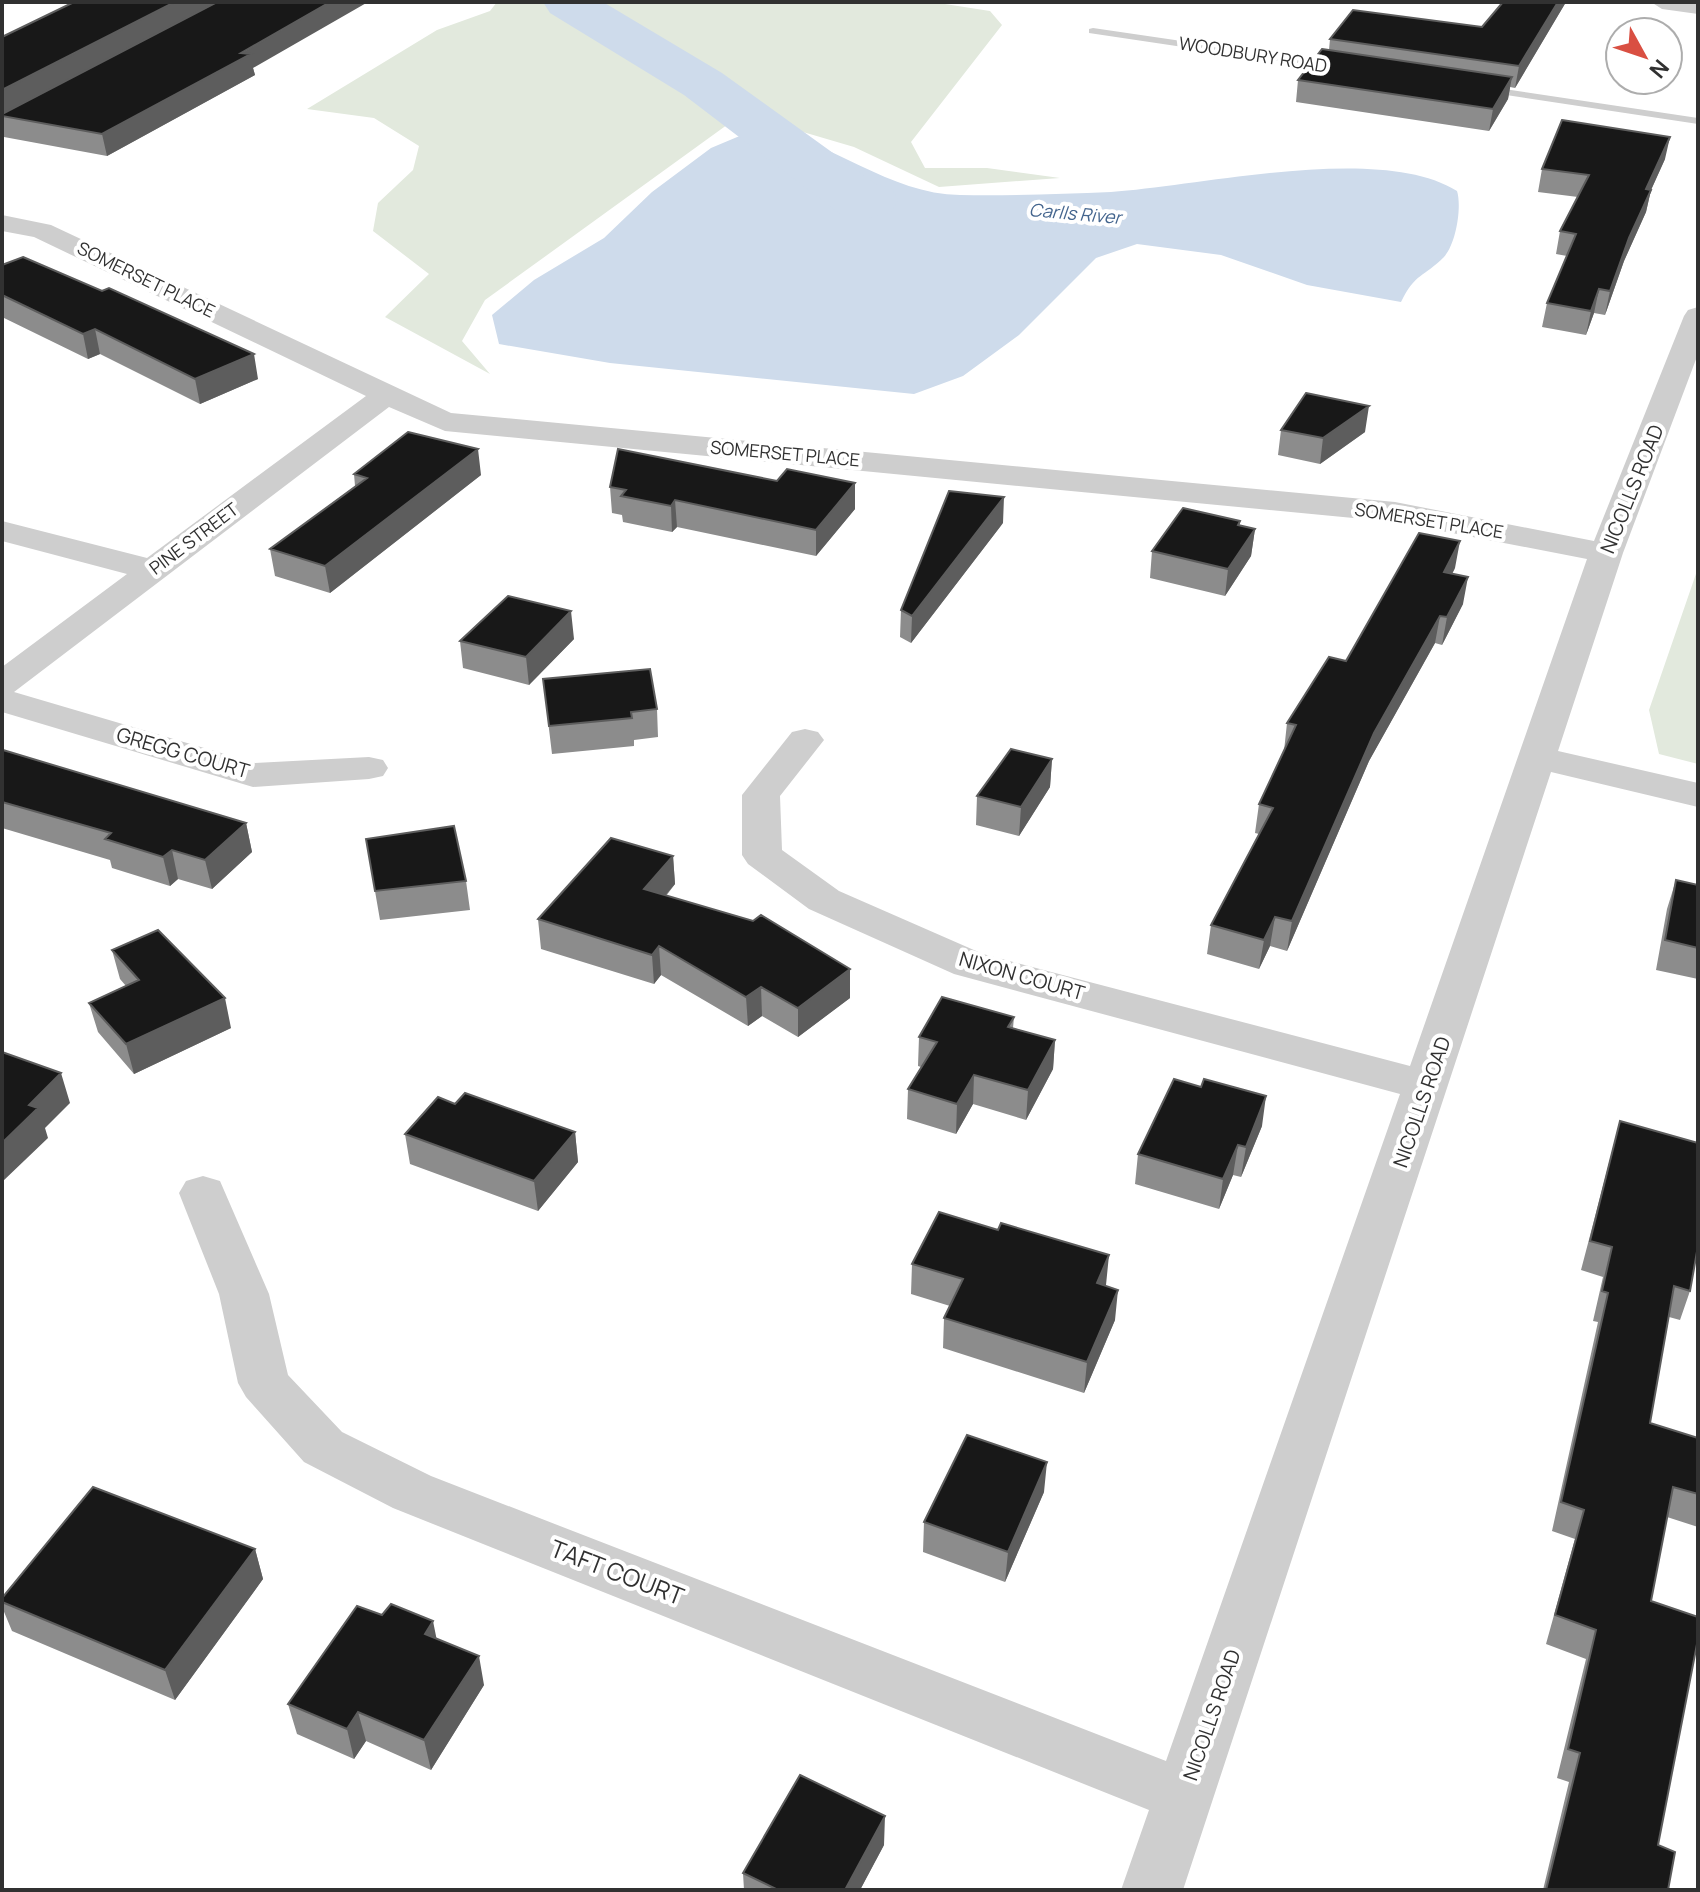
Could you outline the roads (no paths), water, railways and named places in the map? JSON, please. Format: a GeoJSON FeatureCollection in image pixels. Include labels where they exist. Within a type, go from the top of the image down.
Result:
{"type":"FeatureCollection","features":[{"type":"Feature","properties":{"kind":"street"},"geometry":{"type":"LineString","coordinates":[[1662,2],[1698,7]]}},
{"type":"Feature","properties":{"kind":"street","name":"SOMERSET PLACE"},"geometry":{"type":"LineString","coordinates":[[2,223],[42,231],[445,422],[1395,512],[1606,553]]}},
{"type":"Feature","properties":{"kind":"street","name":"NICOLLS ROAD"},"geometry":{"type":"LineString","coordinates":[[1152,1890],[1606,553],[1698,316]]}},
{"type":"Feature","properties":{"kind":"street","name":"PINE STREET"},"geometry":{"type":"LineString","coordinates":[[2,684],[386,395]]}},
{"type":"Feature","properties":{"kind":"street"},"geometry":{"type":"LineString","coordinates":[[2,531],[152,570]]}},
{"type":"Feature","properties":{"kind":"street","name":"GREGG COURT"},"geometry":{"type":"LineString","coordinates":[[2,700],[253,775],[369,768]]}},
{"type":"Feature","properties":{"kind":"street","name":"NIXON COURT"},"geometry":{"type":"LineString","coordinates":[[805,740],[761,795],[762,855],[824,900],[969,964],[1427,1086]]}},
{"type":"Feature","properties":{"kind":"street"},"geometry":{"type":"LineString","coordinates":[[1536,757],[1698,795]]}},
{"type":"Feature","properties":{"kind":"street","name":"TAFT COURT"},"geometry":{"type":"LineString","coordinates":[[203,1193],[244,1294],[264,1383],[323,1447],[412,1492],[1184,1796]]}},
{"type":"Feature","properties":{"kind":"lane","name":"WOODBURY ROAD"},"geometry":{"type":"LineString","coordinates":[[1093,31],[1357,70]]}},
{"type":"Feature","properties":{"kind":"lane"},"geometry":{"type":"LineString","coordinates":[[1465,87],[1698,121]]}},
{"type":"Feature","properties":{"kind":"water","name":"Carlls River"},"geometry":{"type":"Polygon","coordinates":[[[761,127],[811,143],[909,186],[934,192],[998,195],[1111,192],[1289,171],[1383,170],[1424,177],[1457,191],[1458,215],[1455,235],[1448,251],[1415,280],[1401,302],[1307,285],[1221,255],[1137,244],[1096,258],[1019,335],[963,376],[914,394],[610,363],[499,344],[492,315],[534,280],[604,238],[652,192],[711,148],[761,127]]]}},
{"type":"Feature","properties":{"kind":"waterway"},"geometry":{"type":"LineString","coordinates":[[568,2],[703,84],[860,200],[869,200]]}}]}
